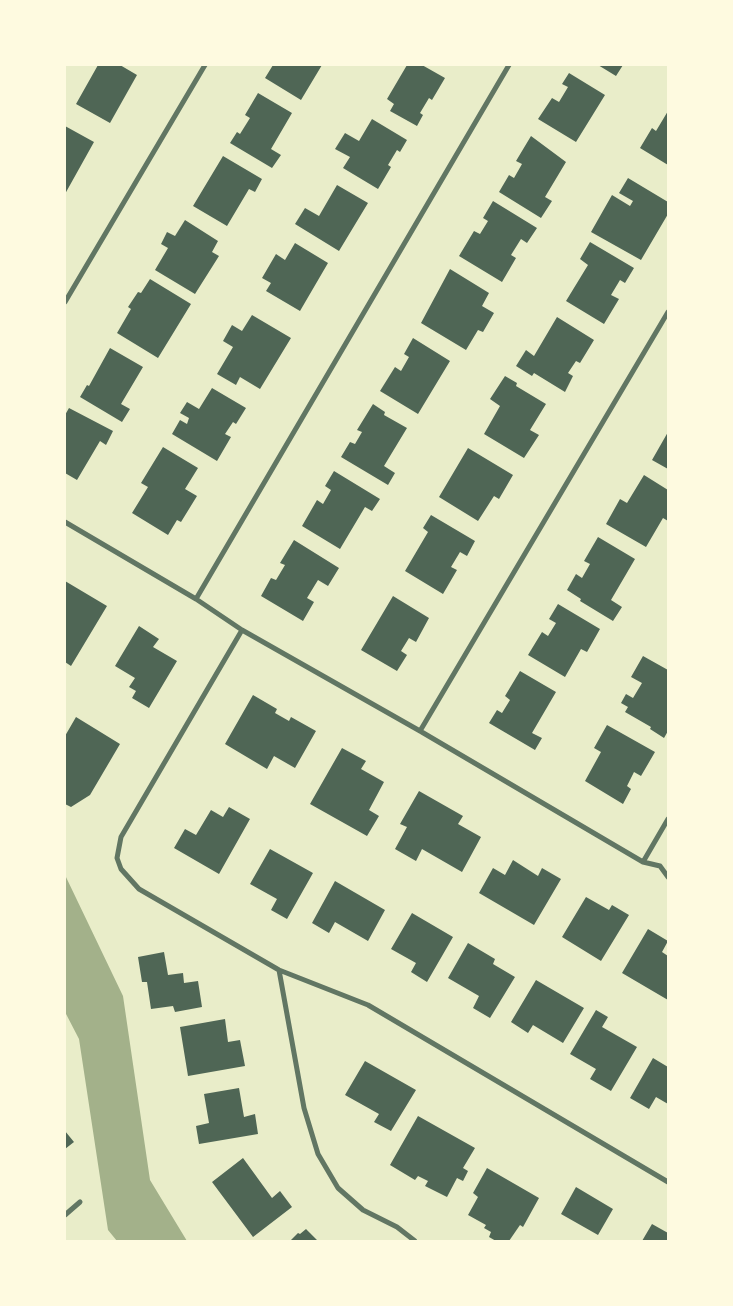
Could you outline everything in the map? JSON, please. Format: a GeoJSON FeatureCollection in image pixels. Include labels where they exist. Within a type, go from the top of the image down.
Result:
{"type":"FeatureCollection","features":[{"type":"Feature","properties":{"kind":"street"},"geometry":{"type":"LineString","coordinates":[[65,302],[205,65]]}},
{"type":"Feature","properties":{"kind":"street"},"geometry":{"type":"LineString","coordinates":[[196,599],[509,65]]}},
{"type":"Feature","properties":{"kind":"street"},"geometry":{"type":"LineString","coordinates":[[420,731],[668,312]]}},
{"type":"Feature","properties":{"kind":"street"},"geometry":{"type":"LineString","coordinates":[[65,522],[196,599],[242,630],[420,731],[643,862],[660,866],[668,877]]}},
{"type":"Feature","properties":{"kind":"street"},"geometry":{"type":"LineString","coordinates":[[242,630],[121,837],[117,858],[121,869],[139,889],[279,970],[368,1005],[668,1182]]}},
{"type":"Feature","properties":{"kind":"street"},"geometry":{"type":"LineString","coordinates":[[643,862],[668,820]]}},
{"type":"Feature","properties":{"kind":"street"},"geometry":{"type":"LineString","coordinates":[[279,970],[304,1108],[318,1154],[338,1188],[363,1210],[397,1227],[415,1241]]}},
{"type":"Feature","properties":{"kind":"street"},"geometry":{"type":"LineString","coordinates":[[65,1215],[80,1202]]}},
{"type":"Feature","properties":{"kind":"shaded area"},"geometry":{"type":"Polygon","coordinates":[[[65,875],[123,996],[150,1180],[187,1241],[117,1241],[108,1230],[79,1039],[65,1012],[65,875]]]}},
{"type":"Feature","properties":{"kind":"building"},"geometry":{"type":"Polygon","coordinates":[[[98,65],[120,65],[137,75],[110,123],[76,104],[98,65]]]}},
{"type":"Feature","properties":{"kind":"building"},"geometry":{"type":"Polygon","coordinates":[[[273,65],[322,65],[301,100],[265,78],[273,65]]]}},
{"type":"Feature","properties":{"kind":"building"},"geometry":{"type":"Polygon","coordinates":[[[407,65],[422,65],[445,78],[432,100],[429,98],[420,113],[423,115],[417,126],[390,111],[394,104],[387,99],[407,65]]]}},
{"type":"Feature","properties":{"kind":"building"},"geometry":{"type":"Polygon","coordinates":[[[598,65],[623,65],[616,76],[598,65]]]}},
{"type":"Feature","properties":{"kind":"building"},"geometry":{"type":"Polygon","coordinates":[[[569,73],[605,95],[576,142],[538,119],[552,98],[559,102],[568,87],[562,84],[569,73]]]}},
{"type":"Feature","properties":{"kind":"building"},"geometry":{"type":"Polygon","coordinates":[[[258,93],[292,113],[271,149],[281,155],[272,168],[230,143],[237,132],[240,134],[250,118],[245,115],[258,93]]]}},
{"type":"Feature","properties":{"kind":"building"},"geometry":{"type":"Polygon","coordinates":[[[668,111],[668,165],[640,148],[652,128],[656,131],[668,111]]]}},
{"type":"Feature","properties":{"kind":"building"},"geometry":{"type":"Polygon","coordinates":[[[372,119],[407,140],[400,152],[397,150],[388,165],[391,167],[378,189],[343,168],[350,157],[335,149],[345,133],[359,141],[372,119]]]}},
{"type":"Feature","properties":{"kind":"building"},"geometry":{"type":"Polygon","coordinates":[[[65,126],[94,142],[65,194],[65,126]]]}},
{"type":"Feature","properties":{"kind":"building"},"geometry":{"type":"Polygon","coordinates":[[[531,136],[566,162],[545,197],[552,201],[541,218],[499,192],[509,175],[514,178],[522,164],[516,161],[531,136]]]}},
{"type":"Feature","properties":{"kind":"building"},"geometry":{"type":"Polygon","coordinates":[[[223,156],[262,179],[255,192],[249,189],[227,226],[193,206],[223,156]]]}},
{"type":"Feature","properties":{"kind":"building"},"geometry":{"type":"Polygon","coordinates":[[[628,178],[668,202],[668,214],[641,260],[591,232],[612,195],[630,206],[633,201],[619,193],[628,178]]]}},
{"type":"Feature","properties":{"kind":"building"},"geometry":{"type":"Polygon","coordinates":[[[337,185],[368,203],[339,251],[295,224],[305,208],[319,216],[337,185]]]}},
{"type":"Feature","properties":{"kind":"building"},"geometry":{"type":"Polygon","coordinates":[[[493,201],[537,228],[527,243],[521,239],[511,255],[516,258],[502,282],[459,256],[474,231],[480,234],[488,221],[483,218],[493,201]]]}},
{"type":"Feature","properties":{"kind":"building"},"geometry":{"type":"Polygon","coordinates":[[[185,220],[218,241],[212,252],[219,256],[195,294],[155,270],[168,248],[161,244],[167,232],[175,236],[185,220]]]}},
{"type":"Feature","properties":{"kind":"building"},"geometry":{"type":"Polygon","coordinates":[[[590,242],[634,268],[625,283],[620,280],[611,295],[619,299],[604,324],[566,301],[588,265],[580,259],[590,242]]]}},
{"type":"Feature","properties":{"kind":"building"},"geometry":{"type":"Polygon","coordinates":[[[295,243],[328,263],[300,311],[266,291],[271,283],[262,278],[276,254],[285,260],[295,243]]]}},
{"type":"Feature","properties":{"kind":"building"},"geometry":{"type":"Polygon","coordinates":[[[450,269],[489,293],[482,306],[494,313],[483,332],[478,330],[466,350],[421,323],[450,269]]]}},
{"type":"Feature","properties":{"kind":"building"},"geometry":{"type":"Polygon","coordinates":[[[150,279],[191,304],[158,358],[117,333],[131,309],[128,307],[138,292],[141,293],[150,279]]]}},
{"type":"Feature","properties":{"kind":"building"},"geometry":{"type":"Polygon","coordinates":[[[252,315],[291,338],[260,389],[240,377],[236,385],[217,374],[233,347],[223,341],[232,325],[242,331],[252,315]]]}},
{"type":"Feature","properties":{"kind":"building"},"geometry":{"type":"Polygon","coordinates":[[[557,317],[594,340],[580,363],[576,361],[568,373],[573,376],[565,392],[534,373],[532,376],[516,366],[526,350],[534,356],[557,317]]]}},
{"type":"Feature","properties":{"kind":"building"},"geometry":{"type":"Polygon","coordinates":[[[413,338],[450,361],[418,414],[380,391],[395,367],[401,371],[409,357],[404,354],[413,338]]]}},
{"type":"Feature","properties":{"kind":"building"},"geometry":{"type":"Polygon","coordinates":[[[110,348],[143,367],[121,404],[130,409],[122,422],[80,397],[87,385],[89,386],[110,348]]]}},
{"type":"Feature","properties":{"kind":"building"},"geometry":{"type":"Polygon","coordinates":[[[505,376],[517,383],[516,386],[546,404],[530,430],[539,435],[524,458],[484,434],[500,406],[490,399],[505,376]]]}},
{"type":"Feature","properties":{"kind":"building"},"geometry":{"type":"Polygon","coordinates":[[[212,388],[246,408],[236,424],[233,422],[225,434],[231,437],[217,461],[172,434],[180,420],[187,424],[189,418],[180,413],[187,402],[199,409],[212,388]]]}},
{"type":"Feature","properties":{"kind":"building"},"geometry":{"type":"Polygon","coordinates":[[[373,404],[385,412],[384,415],[407,428],[384,466],[395,473],[388,485],[341,457],[350,442],[355,444],[362,432],[357,430],[373,404]]]}},
{"type":"Feature","properties":{"kind":"building"},"geometry":{"type":"Polygon","coordinates":[[[69,408],[113,431],[106,445],[100,441],[77,480],[65,473],[65,415],[69,408]]]}},
{"type":"Feature","properties":{"kind":"building"},"geometry":{"type":"Polygon","coordinates":[[[668,432],[668,469],[652,460],[668,432]]]}},
{"type":"Feature","properties":{"kind":"building"},"geometry":{"type":"Polygon","coordinates":[[[163,447],[198,468],[185,489],[197,496],[181,522],[177,520],[168,535],[132,513],[148,487],[141,483],[163,447]]]}},
{"type":"Feature","properties":{"kind":"building"},"geometry":{"type":"Polygon","coordinates":[[[468,448],[513,475],[499,499],[494,496],[478,521],[439,497],[468,448]]]}},
{"type":"Feature","properties":{"kind":"building"},"geometry":{"type":"Polygon","coordinates":[[[334,471],[380,499],[372,511],[365,507],[340,549],[302,526],[317,500],[323,504],[331,490],[325,486],[334,471]]]}},
{"type":"Feature","properties":{"kind":"building"},"geometry":{"type":"Polygon","coordinates":[[[644,475],[668,490],[668,521],[663,518],[646,547],[606,524],[620,499],[627,503],[644,475]]]}},
{"type":"Feature","properties":{"kind":"building"},"geometry":{"type":"Polygon","coordinates":[[[431,515],[475,541],[467,556],[460,552],[451,567],[457,570],[443,594],[405,571],[428,532],[423,528],[431,515]]]}},
{"type":"Feature","properties":{"kind":"building"},"geometry":{"type":"Polygon","coordinates":[[[598,537],[635,559],[611,600],[622,607],[613,621],[580,601],[581,599],[567,590],[576,574],[582,578],[590,564],[584,561],[598,537]]]}},
{"type":"Feature","properties":{"kind":"building"},"geometry":{"type":"Polygon","coordinates":[[[294,540],[339,568],[328,586],[318,580],[307,598],[314,602],[303,621],[261,596],[271,578],[276,580],[285,565],[280,563],[294,540]]]}},
{"type":"Feature","properties":{"kind":"building"},"geometry":{"type":"Polygon","coordinates":[[[65,581],[107,606],[71,666],[65,662],[65,581]]]}},
{"type":"Feature","properties":{"kind":"building"},"geometry":{"type":"Polygon","coordinates":[[[393,596],[429,618],[416,642],[409,638],[401,651],[407,655],[397,671],[361,650],[393,596]]]}},
{"type":"Feature","properties":{"kind":"building"},"geometry":{"type":"Polygon","coordinates":[[[558,604],[600,629],[587,652],[581,649],[565,677],[528,655],[542,632],[548,636],[556,623],[549,619],[558,604]]]}},
{"type":"Feature","properties":{"kind":"building"},"geometry":{"type":"Polygon","coordinates":[[[139,626],[159,639],[153,647],[177,661],[149,708],[132,698],[136,691],[129,687],[135,678],[115,666],[139,626]]]}},
{"type":"Feature","properties":{"kind":"building"},"geometry":{"type":"Polygon","coordinates":[[[643,656],[668,670],[668,731],[664,738],[650,729],[651,727],[625,712],[628,707],[621,703],[626,694],[633,698],[642,683],[631,677],[643,656]]]}},
{"type":"Feature","properties":{"kind":"building"},"geometry":{"type":"Polygon","coordinates":[[[520,671],[556,692],[532,733],[542,738],[535,750],[489,723],[497,710],[502,713],[510,700],[505,696],[520,671]]]}},
{"type":"Feature","properties":{"kind":"building"},"geometry":{"type":"Polygon","coordinates":[[[253,695],[277,709],[275,713],[289,721],[291,717],[316,731],[295,768],[274,756],[267,769],[225,744],[253,695]]]}},
{"type":"Feature","properties":{"kind":"building"},"geometry":{"type":"Polygon","coordinates":[[[76,717],[120,744],[90,795],[71,807],[65,804],[65,736],[76,717]]]}},
{"type":"Feature","properties":{"kind":"building"},"geometry":{"type":"Polygon","coordinates":[[[607,725],[655,752],[641,776],[634,772],[627,786],[631,789],[623,804],[585,781],[601,752],[594,748],[607,725]]]}},
{"type":"Feature","properties":{"kind":"building"},"geometry":{"type":"Polygon","coordinates":[[[342,748],[366,761],[361,769],[384,782],[369,810],[379,816],[367,836],[310,804],[342,748]]]}},
{"type":"Feature","properties":{"kind":"building"},"geometry":{"type":"Polygon","coordinates":[[[419,791],[463,816],[458,824],[481,837],[462,872],[422,849],[416,861],[395,849],[407,827],[400,824],[419,791]]]}},
{"type":"Feature","properties":{"kind":"building"},"geometry":{"type":"Polygon","coordinates":[[[229,807],[250,819],[219,874],[174,848],[185,829],[196,835],[211,810],[223,817],[229,807]]]}},
{"type":"Feature","properties":{"kind":"building"},"geometry":{"type":"Polygon","coordinates":[[[270,849],[313,873],[287,919],[271,910],[277,899],[250,884],[270,849]]]}},
{"type":"Feature","properties":{"kind":"building"},"geometry":{"type":"Polygon","coordinates":[[[513,860],[538,876],[542,868],[561,879],[534,925],[479,893],[493,868],[505,875],[513,860]]]}},
{"type":"Feature","properties":{"kind":"building"},"geometry":{"type":"Polygon","coordinates":[[[335,881],[385,910],[368,941],[335,922],[329,933],[312,923],[335,881]]]}},
{"type":"Feature","properties":{"kind":"building"},"geometry":{"type":"Polygon","coordinates":[[[586,897],[609,910],[612,905],[629,915],[601,961],[562,937],[586,897]]]}},
{"type":"Feature","properties":{"kind":"building"},"geometry":{"type":"Polygon","coordinates":[[[412,913],[453,937],[427,982],[411,972],[416,963],[391,949],[412,913]]]}},
{"type":"Feature","properties":{"kind":"building"},"geometry":{"type":"Polygon","coordinates":[[[648,929],[668,941],[662,952],[668,956],[668,1000],[622,973],[648,929]]]}},
{"type":"Feature","properties":{"kind":"building"},"geometry":{"type":"Polygon","coordinates":[[[468,943],[495,959],[493,964],[515,977],[490,1018],[473,1008],[479,996],[448,978],[468,943]]]}},
{"type":"Feature","properties":{"kind":"building"},"geometry":{"type":"Polygon","coordinates":[[[164,952],[168,975],[183,973],[184,983],[198,981],[202,1007],[175,1012],[173,1006],[151,1009],[147,982],[142,982],[138,957],[164,952]]]}},
{"type":"Feature","properties":{"kind":"building"},"geometry":{"type":"Polygon","coordinates":[[[536,980],[584,1008],[563,1043],[533,1025],[528,1033],[511,1022],[536,980]]]}},
{"type":"Feature","properties":{"kind":"building"},"geometry":{"type":"Polygon","coordinates":[[[596,1010],[608,1017],[602,1027],[637,1047],[611,1091],[590,1079],[596,1069],[570,1054],[596,1010]]]}},
{"type":"Feature","properties":{"kind":"building"},"geometry":{"type":"Polygon","coordinates":[[[225,1019],[228,1042],[240,1040],[245,1066],[188,1076],[180,1027],[225,1019]]]}},
{"type":"Feature","properties":{"kind":"building"},"geometry":{"type":"Polygon","coordinates":[[[653,1058],[668,1067],[668,1104],[656,1097],[649,1109],[630,1098],[653,1058]]]}},
{"type":"Feature","properties":{"kind":"building"},"geometry":{"type":"Polygon","coordinates":[[[365,1061],[416,1090],[391,1131],[374,1122],[379,1114],[345,1095],[365,1061]]]}},
{"type":"Feature","properties":{"kind":"building"},"geometry":{"type":"Polygon","coordinates":[[[239,1088],[244,1117],[255,1114],[258,1134],[199,1144],[196,1126],[209,1123],[204,1094],[239,1088]]]}},
{"type":"Feature","properties":{"kind":"building"},"geometry":{"type":"Polygon","coordinates":[[[418,1116],[475,1148],[463,1168],[468,1171],[463,1181],[457,1178],[447,1197],[425,1186],[428,1181],[418,1176],[415,1180],[390,1165],[418,1116]]]}},
{"type":"Feature","properties":{"kind":"building"},"geometry":{"type":"Polygon","coordinates":[[[65,1131],[74,1142],[65,1149],[65,1131]]]}},
{"type":"Feature","properties":{"kind":"building"},"geometry":{"type":"Polygon","coordinates":[[[243,1158],[272,1198],[280,1191],[292,1207],[253,1237],[212,1182],[243,1158]]]}},
{"type":"Feature","properties":{"kind":"building"},"geometry":{"type":"Polygon","coordinates":[[[487,1168],[539,1198],[523,1227],[520,1225],[509,1241],[496,1241],[489,1237],[491,1232],[484,1228],[486,1225],[468,1215],[478,1197],[473,1193],[487,1168]]]}},
{"type":"Feature","properties":{"kind":"building"},"geometry":{"type":"Polygon","coordinates":[[[576,1187],[613,1209],[598,1235],[561,1214],[576,1187]]]}},
{"type":"Feature","properties":{"kind":"building"},"geometry":{"type":"Polygon","coordinates":[[[652,1224],[668,1233],[667,1241],[642,1241],[652,1224]]]}},
{"type":"Feature","properties":{"kind":"building"},"geometry":{"type":"Polygon","coordinates":[[[306,1229],[318,1241],[290,1241],[298,1233],[300,1234],[306,1229]]]}}]}
